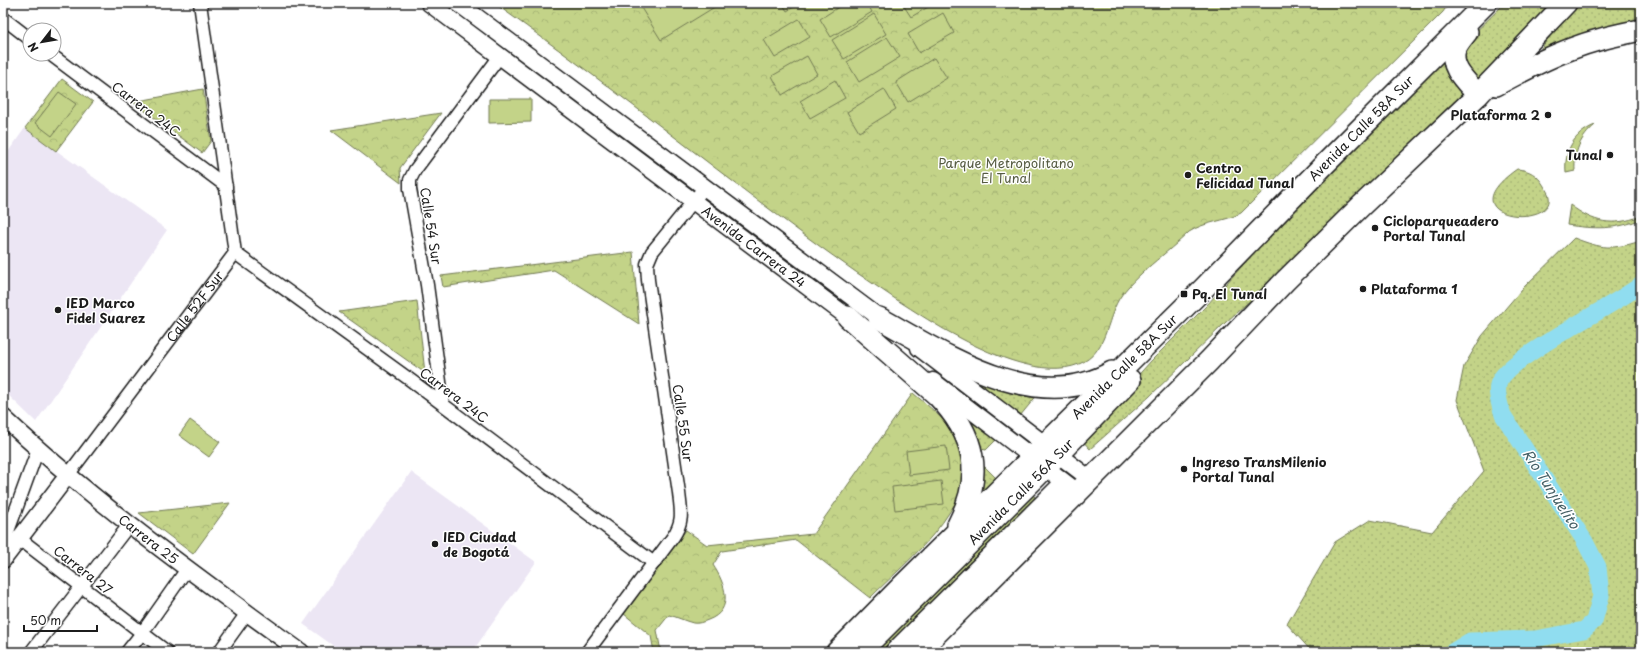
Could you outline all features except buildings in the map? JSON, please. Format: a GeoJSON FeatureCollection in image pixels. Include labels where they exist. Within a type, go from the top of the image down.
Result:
{"type":"FeatureCollection","features":[{"type":"Feature","properties":{"kind":"highway"},"geometry":{"type":"LineString","coordinates":[[1478,95],[1458,72],[1454,57],[1458,44],[1486,3]]}},
{"type":"Feature","properties":{"kind":"highway","name":"Avenida Calle 58A Sur"},"geometry":{"type":"LineString","coordinates":[[1045,456],[1128,363],[1486,3]]}},
{"type":"Feature","properties":{"kind":"highway"},"geometry":{"type":"LineString","coordinates":[[1078,481],[1209,361],[1285,281],[1362,205],[1478,95],[1566,3]]}},
{"type":"Feature","properties":{"kind":"highway"},"geometry":{"type":"LineString","coordinates":[[1478,95],[1548,59],[1598,40],[1641,30]]}},
{"type":"Feature","properties":{"kind":"highway","name":"Avenida Calle 56A Sur"},"geometry":{"type":"LineString","coordinates":[[837,652],[946,542],[1045,456],[1138,371],[1204,288]]}},
{"type":"Feature","properties":{"kind":"highway"},"geometry":{"type":"LineString","coordinates":[[848,317],[937,395],[952,412],[966,436],[971,451],[973,471],[971,494],[966,510],[946,542]]}},
{"type":"Feature","properties":{"kind":"highway"},"geometry":{"type":"LineString","coordinates":[[879,318],[965,364],[993,376],[1037,387],[1050,388],[1079,386],[1109,374],[1128,363]]}},
{"type":"Feature","properties":{"kind":"highway","name":"Avenida Calle 56A Sur"},"geometry":{"type":"LineString","coordinates":[[860,652],[1045,456]]}},
{"type":"Feature","properties":{"kind":"highway","name":"Avenida Calle 56A Sur"},"geometry":{"type":"LineString","coordinates":[[905,650],[1078,481]]}},
{"type":"Feature","properties":{"kind":"main road","name":"Avenida Carrera 24"},"geometry":{"type":"LineString","coordinates":[[430,3],[848,317],[1078,481]]}},
{"type":"Feature","properties":{"kind":"main road","name":"Avenida Carrera 24"},"geometry":{"type":"LineString","coordinates":[[458,3],[879,318],[1045,456]]}},
{"type":"Feature","properties":{"kind":"main road","name":"Carrera 25"},"geometry":{"type":"LineString","coordinates":[[3,417],[68,475],[129,525],[302,652]]}},
{"type":"Feature","properties":{"kind":"main road","name":"Calle 52F Sur"},"geometry":{"type":"LineString","coordinates":[[3,560],[68,475]]}},
{"type":"Feature","properties":{"kind":"street"},"geometry":{"type":"LineString","coordinates":[[200,3],[235,253]]}},
{"type":"Feature","properties":{"kind":"street"},"geometry":{"type":"LineString","coordinates":[[3,18],[22,33]]}},
{"type":"Feature","properties":{"kind":"street","name":"Calle 54 Sur"},"geometry":{"type":"LineString","coordinates":[[443,404],[427,285],[413,207],[410,180],[414,170],[500,56]]}},
{"type":"Feature","properties":{"kind":"street","name":"Carrera 24C"},"geometry":{"type":"LineString","coordinates":[[61,62],[226,186]]}},
{"type":"Feature","properties":{"kind":"street","name":"Calle 55 Sur"},"geometry":{"type":"LineString","coordinates":[[587,652],[679,528],[681,516],[646,271],[652,252],[704,188]]}},
{"type":"Feature","properties":{"kind":"street","name":"Carrera 24C"},"geometry":{"type":"LineString","coordinates":[[235,253],[443,404],[654,563]]}},
{"type":"Feature","properties":{"kind":"street","name":"Calle 52F Sur"},"geometry":{"type":"LineString","coordinates":[[68,475],[235,253]]}},
{"type":"Feature","properties":{"kind":"street"},"geometry":{"type":"LineString","coordinates":[[3,544],[8,513],[38,449]]}},
{"type":"Feature","properties":{"kind":"street"},"geometry":{"type":"LineString","coordinates":[[31,652],[129,525]]}},
{"type":"Feature","properties":{"kind":"street","name":"Carrera 27"},"geometry":{"type":"LineString","coordinates":[[20,539],[167,652]]}},
{"type":"Feature","properties":{"kind":"street"},"geometry":{"type":"LineString","coordinates":[[127,652],[187,569]]}},
{"type":"Feature","properties":{"kind":"street"},"geometry":{"type":"LineString","coordinates":[[219,652],[247,613]]}},
{"type":"Feature","properties":{"kind":"shaded area","name":"IED Marco Fidel Suarez"},"geometry":{"type":"Polygon","coordinates":[[[25,128],[167,230],[36,422],[3,390],[3,159],[25,128]]]}},
{"type":"Feature","properties":{"kind":"shaded area","name":"IED Ciudad de Bogotá"},"geometry":{"type":"Polygon","coordinates":[[[411,472],[536,562],[472,652],[342,652],[303,624],[411,472]]]}},
{"type":"Feature","properties":{"kind":"green space","name":"Parque Metropolitano El Tunal"},"geometry":{"type":"Polygon","coordinates":[[[494,3],[1449,3],[1443,12],[1241,213],[1195,228],[1142,273],[1125,290],[1119,299],[1101,344],[1088,359],[1079,364],[1065,368],[1051,368],[1019,363],[988,352],[944,330],[894,298],[802,233],[590,73],[494,3]]]}},
{"type":"Feature","properties":{"kind":"green space"},"geometry":{"type":"Polygon","coordinates":[[[638,3],[721,3],[661,40],[638,3]]]}},
{"type":"Feature","properties":{"kind":"green space"},"geometry":{"type":"Polygon","coordinates":[[[782,3],[801,3],[787,11],[782,3]]]}},
{"type":"Feature","properties":{"kind":"green space"},"geometry":{"type":"Polygon","coordinates":[[[845,3],[867,3],[872,12],[831,37],[820,19],[845,3]]]}},
{"type":"Feature","properties":{"kind":"green space"},"geometry":{"type":"Polygon","coordinates":[[[902,3],[935,3],[911,17],[902,3]]]}},
{"type":"Feature","properties":{"kind":"green space"},"geometry":{"type":"Polygon","coordinates":[[[1505,3],[1556,3],[1477,86],[1462,71],[1463,44],[1505,3]]]}},
{"type":"Feature","properties":{"kind":"green space"},"geometry":{"type":"Polygon","coordinates":[[[1580,3],[1641,3],[1641,24],[1535,57],[1554,30],[1580,3]]]}},
{"type":"Feature","properties":{"kind":"green space"},"geometry":{"type":"Polygon","coordinates":[[[943,13],[954,33],[919,53],[908,34],[943,13]]]}},
{"type":"Feature","properties":{"kind":"green space"},"geometry":{"type":"Polygon","coordinates":[[[874,14],[886,34],[844,59],[832,40],[874,14]]]}},
{"type":"Feature","properties":{"kind":"green space"},"geometry":{"type":"Polygon","coordinates":[[[799,19],[810,37],[775,58],[764,40],[799,19]]]}},
{"type":"Feature","properties":{"kind":"green space"},"geometry":{"type":"Polygon","coordinates":[[[887,37],[900,57],[859,82],[847,62],[887,37]]]}},
{"type":"Feature","properties":{"kind":"green space"},"geometry":{"type":"Polygon","coordinates":[[[1448,54],[1470,93],[1285,269],[1225,323],[1149,397],[1090,449],[1081,439],[1151,361],[1207,305],[1330,168],[1448,54]]]}},
{"type":"Feature","properties":{"kind":"green space"},"geometry":{"type":"Polygon","coordinates":[[[807,56],[817,74],[782,95],[772,76],[807,56]]]}},
{"type":"Feature","properties":{"kind":"green space"},"geometry":{"type":"Polygon","coordinates":[[[934,58],[947,78],[908,102],[896,82],[934,58]]]}},
{"type":"Feature","properties":{"kind":"green space"},"geometry":{"type":"Polygon","coordinates":[[[62,79],[93,102],[56,151],[25,128],[62,79]]]}},
{"type":"Feature","properties":{"kind":"green space"},"geometry":{"type":"Polygon","coordinates":[[[835,80],[845,98],[810,118],[800,101],[835,80]]]}},
{"type":"Feature","properties":{"kind":"green space"},"geometry":{"type":"Polygon","coordinates":[[[203,89],[211,141],[202,153],[133,102],[203,89]]]}},
{"type":"Feature","properties":{"kind":"green space"},"geometry":{"type":"Polygon","coordinates":[[[884,89],[896,109],[859,132],[847,112],[884,89]]]}},
{"type":"Feature","properties":{"kind":"green space"},"geometry":{"type":"Polygon","coordinates":[[[59,92],[76,104],[52,136],[35,123],[59,92]]]}},
{"type":"Feature","properties":{"kind":"green space"},"geometry":{"type":"Polygon","coordinates":[[[489,99],[531,99],[531,122],[489,123],[489,99]]]}},
{"type":"Feature","properties":{"kind":"green space"},"geometry":{"type":"Polygon","coordinates":[[[441,113],[400,168],[401,183],[331,130],[441,113]]]}},
{"type":"Feature","properties":{"kind":"green space"},"geometry":{"type":"Polygon","coordinates":[[[1595,125],[1585,135],[1579,145],[1575,171],[1566,173],[1568,151],[1572,144],[1581,133],[1595,125]]]}},
{"type":"Feature","properties":{"kind":"green space"},"geometry":{"type":"Polygon","coordinates":[[[1517,169],[1525,170],[1536,176],[1548,194],[1549,197],[1546,207],[1536,213],[1522,216],[1508,214],[1497,209],[1492,199],[1498,186],[1517,169]]]}},
{"type":"Feature","properties":{"kind":"green space"},"geometry":{"type":"Polygon","coordinates":[[[1570,205],[1587,216],[1604,221],[1621,221],[1641,216],[1641,219],[1632,223],[1605,228],[1567,225],[1570,205]]]}},
{"type":"Feature","properties":{"kind":"green space"},"geometry":{"type":"Polygon","coordinates":[[[1574,238],[1607,247],[1622,246],[1641,241],[1641,652],[1312,652],[1287,624],[1335,542],[1370,520],[1432,532],[1484,471],[1457,400],[1464,366],[1482,336],[1522,289],[1574,238]]]}},
{"type":"Feature","properties":{"kind":"green space"},"geometry":{"type":"Polygon","coordinates":[[[633,252],[639,324],[554,270],[443,287],[441,276],[633,252]]]}},
{"type":"Feature","properties":{"kind":"green space"},"geometry":{"type":"Polygon","coordinates":[[[417,301],[425,373],[339,312],[417,301]]]}},
{"type":"Feature","properties":{"kind":"green space"},"geometry":{"type":"Polygon","coordinates":[[[940,358],[1038,394],[1020,416],[940,358]]]}},
{"type":"Feature","properties":{"kind":"green space"},"geometry":{"type":"Polygon","coordinates":[[[913,393],[937,414],[952,431],[960,451],[962,483],[956,502],[943,522],[913,556],[870,598],[796,540],[722,551],[713,565],[724,588],[725,603],[722,610],[716,616],[700,623],[693,623],[669,615],[657,630],[661,652],[654,652],[651,636],[624,614],[686,530],[707,545],[813,534],[913,393]]]}},
{"type":"Feature","properties":{"kind":"green space"},"geometry":{"type":"Polygon","coordinates":[[[952,403],[997,439],[986,450],[976,448],[952,403]]]}},
{"type":"Feature","properties":{"kind":"green space"},"geometry":{"type":"Polygon","coordinates":[[[190,420],[220,442],[209,457],[179,435],[190,420]]]}},
{"type":"Feature","properties":{"kind":"green space"},"geometry":{"type":"Polygon","coordinates":[[[946,446],[949,470],[909,475],[906,451],[946,446]]]}},
{"type":"Feature","properties":{"kind":"green space"},"geometry":{"type":"Polygon","coordinates":[[[978,466],[984,466],[999,481],[970,511],[978,466]]]}},
{"type":"Feature","properties":{"kind":"green space"},"geometry":{"type":"Polygon","coordinates":[[[941,481],[944,504],[895,510],[892,487],[941,481]]]}},
{"type":"Feature","properties":{"kind":"green space"},"geometry":{"type":"Polygon","coordinates":[[[1029,491],[1037,499],[888,652],[867,652],[1029,491]]]}},
{"type":"Feature","properties":{"kind":"green space"},"geometry":{"type":"Polygon","coordinates":[[[230,503],[193,554],[139,513],[230,503]]]}},
{"type":"Feature","properties":{"kind":"waterway","name":"Río Tunjuelito"},"geometry":{"type":"LineString","coordinates":[[1452,652],[1470,641],[1535,639],[1584,630],[1594,621],[1601,596],[1598,567],[1584,540],[1503,415],[1498,398],[1498,384],[1510,368],[1519,361],[1545,343],[1641,285]]}},
{"type":"Feature","properties":{"kind":"place","name":"Plataforma 2"},"geometry":{"type":"Point","coordinates":[1548,115]}},
{"type":"Feature","properties":{"kind":"place","name":"Tunal"},"geometry":{"type":"Point","coordinates":[1610,155]}},
{"type":"Feature","properties":{"kind":"place","name":"Centro Felicidad Tunal"},"geometry":{"type":"Point","coordinates":[1188,175]}},
{"type":"Feature","properties":{"kind":"place","name":"Cicloparqueadero Portal Tunal"},"geometry":{"type":"Point","coordinates":[1375,228]}},
{"type":"Feature","properties":{"kind":"place","name":"Plataforma 1"},"geometry":{"type":"Point","coordinates":[1363,289]}},
{"type":"Feature","properties":{"kind":"place","name":"Pq. El Tunal"},"geometry":{"type":"Point","coordinates":[1184,294]}},
{"type":"Feature","properties":{"kind":"place","name":"IED Marco Fidel Suarez"},"geometry":{"type":"Point","coordinates":[58,310]}},
{"type":"Feature","properties":{"kind":"place","name":"Ingreso TransMilenio Portal Tunal"},"geometry":{"type":"Point","coordinates":[1184,469]}},
{"type":"Feature","properties":{"kind":"place","name":"IED Ciudad de Bogotá"},"geometry":{"type":"Point","coordinates":[435,544]}}]}
